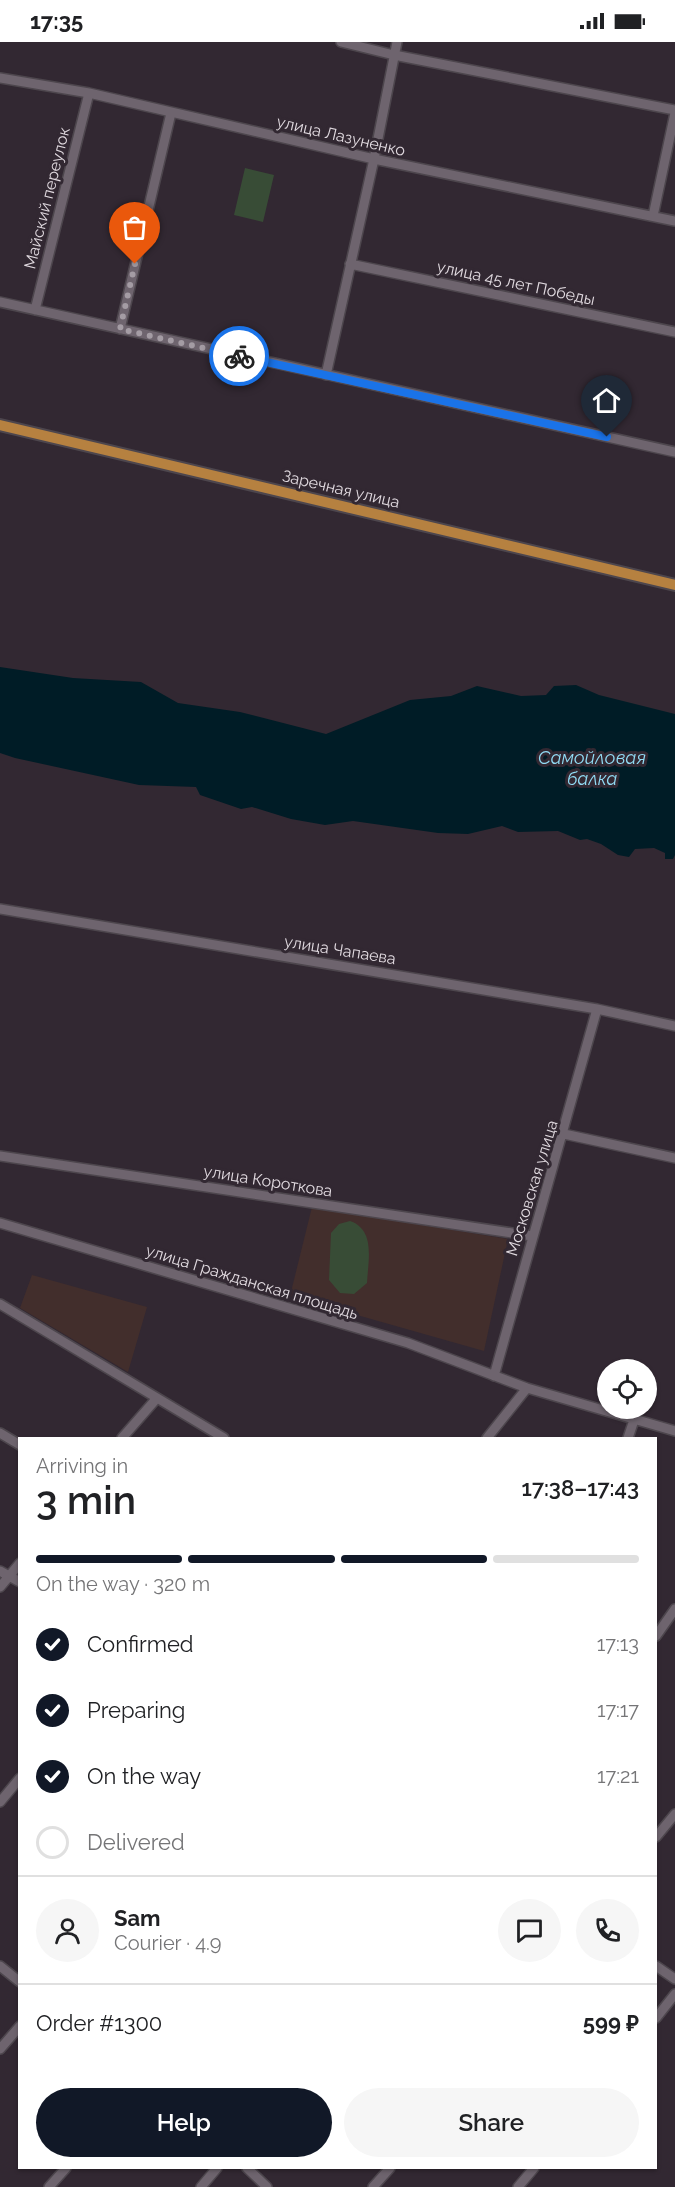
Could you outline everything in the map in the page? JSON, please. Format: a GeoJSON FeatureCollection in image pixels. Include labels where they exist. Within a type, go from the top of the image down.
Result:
{"type":"FeatureCollection","features":[{"type":"Feature","properties":{"kind":"main road","name":"Заречная улица"},"geometry":{"type":"LineString","coordinates":[[0,425],[675,585]]}},
{"type":"Feature","properties":{"kind":"street"},"geometry":{"type":"LineString","coordinates":[[341,42],[394,55],[675,111],[653,216]]}},
{"type":"Feature","properties":{"kind":"street"},"geometry":{"type":"LineString","coordinates":[[326,375],[374,159],[397,42]]}},
{"type":"Feature","properties":{"kind":"street","name":"улица Лазуненко"},"geometry":{"type":"LineString","coordinates":[[0,78],[89,93],[374,159],[675,221]]}},
{"type":"Feature","properties":{"kind":"street","name":"Майский переулок"},"geometry":{"type":"LineString","coordinates":[[35,310],[89,93]]}},
{"type":"Feature","properties":{"kind":"street"},"geometry":{"type":"LineString","coordinates":[[120,329],[171,112]]}},
{"type":"Feature","properties":{"kind":"street","name":"улица 45 лет Победы"},"geometry":{"type":"LineString","coordinates":[[350,264],[675,332]]}},
{"type":"Feature","properties":{"kind":"street"},"geometry":{"type":"LineString","coordinates":[[0,302],[675,452]]}},
{"type":"Feature","properties":{"kind":"street","name":"улица Чапаева"},"geometry":{"type":"LineString","coordinates":[[0,909],[597,1008],[675,1026]]}},
{"type":"Feature","properties":{"kind":"street","name":"Московская улица"},"geometry":{"type":"LineString","coordinates":[[494,1376],[532,1236],[564,1134],[597,1008]]}},
{"type":"Feature","properties":{"kind":"street"},"geometry":{"type":"LineString","coordinates":[[564,1134],[675,1158]]}},
{"type":"Feature","properties":{"kind":"street","name":"улица Короткова"},"geometry":{"type":"LineString","coordinates":[[0,1156],[532,1236]]}},
{"type":"Feature","properties":{"kind":"street","name":"улица Гражданская площадь"},"geometry":{"type":"LineString","coordinates":[[0,1222],[414,1345],[494,1376]]}},
{"type":"Feature","properties":{"kind":"street"},"geometry":{"type":"LineString","coordinates":[[0,1304],[222,1437]]}},
{"type":"Feature","properties":{"kind":"street"},"geometry":{"type":"LineString","coordinates":[[494,1376],[597,1408]]}},
{"type":"Feature","properties":{"kind":"street"},"geometry":{"type":"LineString","coordinates":[[489,1437],[527,1388]]}},
{"type":"Feature","properties":{"kind":"street"},"geometry":{"type":"LineString","coordinates":[[123,1437],[156,1398]]}},
{"type":"Feature","properties":{"kind":"street"},"geometry":{"type":"LineString","coordinates":[[628,1437],[634,1419],[675,1431]]}},
{"type":"Feature","properties":{"kind":"street"},"geometry":{"type":"LineString","coordinates":[[0,1433],[18,1444]]}},
{"type":"Feature","properties":{"kind":"street"},"geometry":{"type":"LineString","coordinates":[[0,1587],[18,1565]]}},
{"type":"Feature","properties":{"kind":"street"},"geometry":{"type":"LineString","coordinates":[[0,1571],[18,1581]]}},
{"type":"Feature","properties":{"kind":"street"},"geometry":{"type":"LineString","coordinates":[[657,1635],[675,1609]]}},
{"type":"Feature","properties":{"kind":"street"},"geometry":{"type":"LineString","coordinates":[[0,1802],[18,1780]]}},
{"type":"Feature","properties":{"kind":"street"},"geometry":{"type":"LineString","coordinates":[[657,1836],[675,1814]]}},
{"type":"Feature","properties":{"kind":"street"},"geometry":{"type":"LineString","coordinates":[[0,1966],[18,1980]]}},
{"type":"Feature","properties":{"kind":"street"},"geometry":{"type":"LineString","coordinates":[[657,1967],[675,1979]]}},
{"type":"Feature","properties":{"kind":"street"},"geometry":{"type":"LineString","coordinates":[[657,2017],[675,1994]]}},
{"type":"Feature","properties":{"kind":"street"},"geometry":{"type":"LineString","coordinates":[[0,2049],[18,2028]]}},
{"type":"Feature","properties":{"kind":"street"},"geometry":{"type":"LineString","coordinates":[[49,2187],[65,2169]]}},
{"type":"Feature","properties":{"kind":"street"},"geometry":{"type":"LineString","coordinates":[[201,2187],[216,2169]]}},
{"type":"Feature","properties":{"kind":"street"},"geometry":{"type":"LineString","coordinates":[[248,2169],[267,2187]]}},
{"type":"Feature","properties":{"kind":"street"},"geometry":{"type":"LineString","coordinates":[[373,2187],[389,2169]]}},
{"type":"Feature","properties":{"kind":"street"},"geometry":{"type":"LineString","coordinates":[[518,2187],[533,2169]]}},
{"type":"Feature","properties":{"kind":"shaded area"},"geometry":{"type":"Polygon","coordinates":[[[312,1207],[508,1239],[484,1351],[290,1296],[312,1207]]]}},
{"type":"Feature","properties":{"kind":"shaded area"},"geometry":{"type":"Polygon","coordinates":[[[32,1275],[147,1307],[128,1372],[20,1308],[32,1275]]]}},
{"type":"Feature","properties":{"kind":"green space"},"geometry":{"type":"Polygon","coordinates":[[[245,168],[274,175],[263,222],[234,215],[245,168]]]}},
{"type":"Feature","properties":{"kind":"green space"},"geometry":{"type":"Polygon","coordinates":[[[350,1221],[364,1231],[369,1247],[367,1283],[354,1294],[340,1293],[329,1280],[331,1233],[339,1224],[350,1221]]]}},
{"type":"Feature","properties":{"kind":"water","name":"Самойловая балка"},"geometry":{"type":"Polygon","coordinates":[[[0,667],[73,678],[141,682],[178,703],[240,712],[326,734],[410,700],[451,696],[477,686],[521,696],[546,695],[554,686],[576,685],[599,695],[675,714],[675,855],[673,859],[665,859],[665,853],[654,848],[635,849],[629,857],[618,855],[601,844],[587,839],[580,840],[558,831],[518,832],[502,826],[468,834],[438,833],[353,821],[325,825],[291,819],[252,807],[241,809],[200,795],[196,787],[139,785],[15,758],[0,753],[0,667]]]}},
{"type":"Feature","properties":{"kind":"way so far"},"geometry":{"type":"LineString","coordinates":[[135,264],[120,329],[239,356]]}},
{"type":"Feature","properties":{"kind":"route"},"geometry":{"type":"LineString","coordinates":[[239,356],[416,397],[607,437]]}}]}
